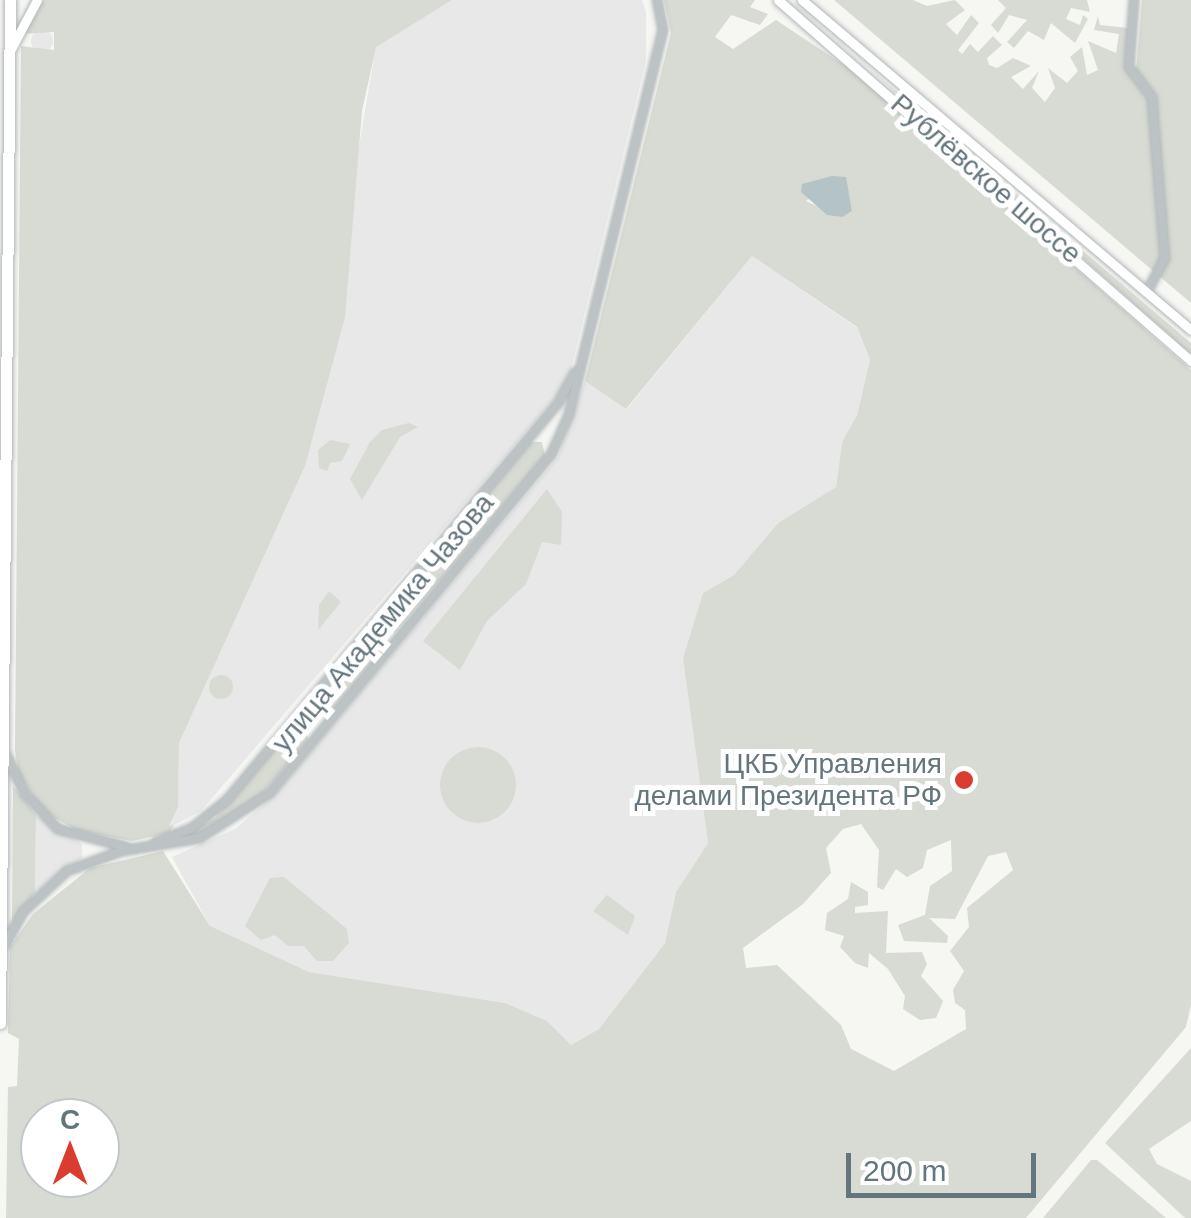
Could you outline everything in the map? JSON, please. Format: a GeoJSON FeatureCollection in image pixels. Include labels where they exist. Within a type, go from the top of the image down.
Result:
{"type":"FeatureCollection","features":[{"type":"Feature","properties":{"kind":"highway"},"geometry":{"type":"LineString","coordinates":[[0,1023],[10,0]]}},
{"type":"Feature","properties":{"kind":"main road"},"geometry":{"type":"LineString","coordinates":[[9,56],[36,0]]}},
{"type":"Feature","properties":{"kind":"main road","name":"Рублёвское шоссе"},"geometry":{"type":"LineString","coordinates":[[778,0],[1191,361]]}},
{"type":"Feature","properties":{"kind":"main road","name":"Рублёвское шоссе"},"geometry":{"type":"LineString","coordinates":[[802,0],[1191,330]]}},
{"type":"Feature","properties":{"kind":"street","name":"улица Академика Чазова"},"geometry":{"type":"LineString","coordinates":[[2,953],[12,926],[54,881],[85,862],[200,838],[270,792],[552,454],[569,416],[663,30],[656,0]]}},
{"type":"Feature","properties":{"kind":"street"},"geometry":{"type":"LineString","coordinates":[[1134,0],[1129,67],[1152,98],[1165,258],[1148,292]]}},
{"type":"Feature","properties":{"kind":"street","name":"улица Академика Чазова"},"geometry":{"type":"LineString","coordinates":[[4,750],[25,794],[58,828],[104,846],[139,848],[192,828],[228,800],[558,403],[583,352]]}},
{"type":"Feature","properties":{"kind":"shaded area"},"geometry":{"type":"Polygon","coordinates":[[[44,0],[452,0],[376,47],[362,111],[345,317],[305,466],[179,743],[178,807],[169,826],[174,825],[169,833],[132,841],[77,830],[42,811],[19,774],[15,751],[21,46],[54,50],[54,32],[23,34],[44,0]]]}},
{"type":"Feature","properties":{"kind":"shaded area"},"geometry":{"type":"Polygon","coordinates":[[[452,0],[642,0],[646,12],[646,60],[570,373],[559,393],[201,811],[168,828],[178,807],[179,743],[305,466],[376,46],[452,0]]]}},
{"type":"Feature","properties":{"kind":"shaded area"},"geometry":{"type":"Polygon","coordinates":[[[664,0],[755,0],[750,7],[768,14],[760,25],[731,15],[715,37],[733,49],[776,20],[847,67],[1191,370],[1191,1004],[1186,1027],[1026,1218],[6,1218],[8,1087],[17,1086],[19,1039],[8,1033],[10,947],[33,914],[90,868],[163,851],[210,926],[309,972],[505,1003],[547,1021],[571,1045],[599,1029],[665,943],[676,892],[708,843],[683,658],[703,593],[734,575],[778,523],[836,487],[842,442],[857,415],[870,360],[857,327],[752,256],[626,409],[585,381],[671,33],[664,0]],[[845,177],[806,201],[840,217],[852,211],[845,177]],[[861,824],[843,829],[826,848],[831,873],[803,904],[743,948],[746,968],[777,965],[841,1025],[851,1049],[894,1071],[966,1029],[965,1010],[955,1003],[953,990],[964,971],[950,951],[969,927],[967,908],[1013,870],[1006,852],[988,856],[955,919],[929,918],[948,936],[947,943],[904,941],[898,925],[925,915],[930,886],[952,871],[951,840],[927,850],[923,868],[907,877],[896,869],[883,890],[877,887],[879,850],[861,824]]]}},
{"type":"Feature","properties":{"kind":"shaded area"},"geometry":{"type":"Polygon","coordinates":[[[834,0],[913,0],[927,6],[955,0],[965,10],[946,24],[957,35],[971,15],[979,23],[958,50],[962,54],[970,44],[978,52],[993,36],[1002,45],[987,58],[989,65],[997,68],[1013,58],[1031,66],[1011,77],[1023,89],[1039,71],[1032,88],[1045,102],[1055,88],[1048,68],[1067,83],[1078,71],[1070,57],[1082,47],[1087,75],[1098,70],[1088,41],[1116,53],[1119,34],[1094,30],[1098,16],[1100,25],[1128,28],[1125,70],[1136,71],[1142,0],[1191,0],[1191,303],[834,0]]]}},
{"type":"Feature","properties":{"kind":"shaded area"},"geometry":{"type":"Polygon","coordinates":[[[998,0],[1087,0],[1090,12],[1071,8],[1066,19],[1080,25],[1083,15],[1088,19],[1075,43],[1051,23],[1044,40],[1028,31],[1014,48],[1007,42],[1027,20],[1009,15],[998,33],[991,25],[1006,8],[998,0]]]}},
{"type":"Feature","properties":{"kind":"shaded area"},"geometry":{"type":"Polygon","coordinates":[[[38,30],[46,30],[53,41],[46,52],[38,52],[31,45],[31,37],[38,30]]]}},
{"type":"Feature","properties":{"kind":"shaded area"},"geometry":{"type":"Polygon","coordinates":[[[872,71],[1191,343],[1191,354],[970,159],[872,71]]]}},
{"type":"Feature","properties":{"kind":"shaded area"},"geometry":{"type":"Polygon","coordinates":[[[832,176],[846,177],[852,211],[842,217],[827,215],[801,192],[802,184],[832,176]]]}},
{"type":"Feature","properties":{"kind":"shaded area"},"geometry":{"type":"Polygon","coordinates":[[[752,256],[857,328],[870,360],[857,415],[842,442],[836,487],[778,523],[734,575],[703,593],[683,658],[708,843],[676,892],[665,943],[599,1029],[571,1045],[547,1021],[505,1003],[309,972],[210,926],[172,857],[235,829],[275,795],[558,457],[585,381],[627,409],[752,256]]]}},
{"type":"Feature","properties":{"kind":"shaded area"},"geometry":{"type":"Polygon","coordinates":[[[409,423],[418,427],[400,437],[362,500],[350,479],[370,442],[382,430],[409,423]]]}},
{"type":"Feature","properties":{"kind":"shaded area"},"geometry":{"type":"Polygon","coordinates":[[[330,440],[350,444],[342,461],[330,463],[327,471],[319,468],[318,450],[330,440]]]}},
{"type":"Feature","properties":{"kind":"shaded area"},"geometry":{"type":"Polygon","coordinates":[[[531,442],[542,442],[545,456],[394,634],[394,605],[531,442]]]}},
{"type":"Feature","properties":{"kind":"shaded area"},"geometry":{"type":"Polygon","coordinates":[[[547,489],[562,512],[561,545],[542,542],[526,584],[487,621],[460,670],[423,641],[547,489]]]}},
{"type":"Feature","properties":{"kind":"shaded area"},"geometry":{"type":"Polygon","coordinates":[[[329,591],[341,602],[318,630],[319,605],[329,591]]]}},
{"type":"Feature","properties":{"kind":"shaded area"},"geometry":{"type":"Polygon","coordinates":[[[383,621],[382,653],[333,711],[322,713],[317,698],[383,621]]]}},
{"type":"Feature","properties":{"kind":"shaded area"},"geometry":{"type":"Polygon","coordinates":[[[221,675],[230,678],[230,696],[221,699],[212,696],[209,687],[212,678],[221,675]]]}},
{"type":"Feature","properties":{"kind":"shaded area"},"geometry":{"type":"Polygon","coordinates":[[[302,727],[309,739],[260,796],[203,833],[179,838],[215,818],[292,729],[302,727]]]}},
{"type":"Feature","properties":{"kind":"shaded area"},"geometry":{"type":"Polygon","coordinates":[[[478,747],[505,758],[516,785],[505,812],[478,823],[451,812],[440,785],[451,758],[478,747]]]}},
{"type":"Feature","properties":{"kind":"shaded area"},"geometry":{"type":"Polygon","coordinates":[[[13,786],[36,815],[35,893],[12,922],[13,786]]]}},
{"type":"Feature","properties":{"kind":"shaded area"},"geometry":{"type":"Polygon","coordinates":[[[36,815],[82,844],[82,858],[35,893],[36,815]]]}},
{"type":"Feature","properties":{"kind":"shaded area"},"geometry":{"type":"Polygon","coordinates":[[[284,877],[347,929],[349,943],[333,961],[317,961],[304,946],[288,946],[275,935],[261,940],[245,926],[270,878],[284,877]]]}},
{"type":"Feature","properties":{"kind":"shaded area"},"geometry":{"type":"Polygon","coordinates":[[[851,882],[868,892],[868,905],[855,907],[855,913],[888,911],[886,953],[922,952],[927,964],[921,976],[943,1001],[936,1018],[920,1020],[903,1009],[905,996],[888,969],[869,953],[868,968],[855,963],[840,947],[844,936],[825,930],[827,913],[848,899],[851,882]]]}},
{"type":"Feature","properties":{"kind":"shaded area"},"geometry":{"type":"Polygon","coordinates":[[[607,895],[635,916],[628,935],[593,911],[607,895]]]}},
{"type":"Feature","properties":{"kind":"shaded area"},"geometry":{"type":"Polygon","coordinates":[[[1191,1048],[1191,1121],[1149,1149],[1157,1164],[1191,1181],[1191,1218],[1185,1218],[1105,1143],[1191,1048]]]}},
{"type":"Feature","properties":{"kind":"shaded area"},"geometry":{"type":"Polygon","coordinates":[[[1091,1160],[1097,1160],[1166,1218],[1043,1218],[1091,1160]]]}},
{"type":"Feature","properties":{"kind":"place","name":"ЦКБ Управления делами Президента РФ"},"geometry":{"type":"Point","coordinates":[964,780]}}]}
